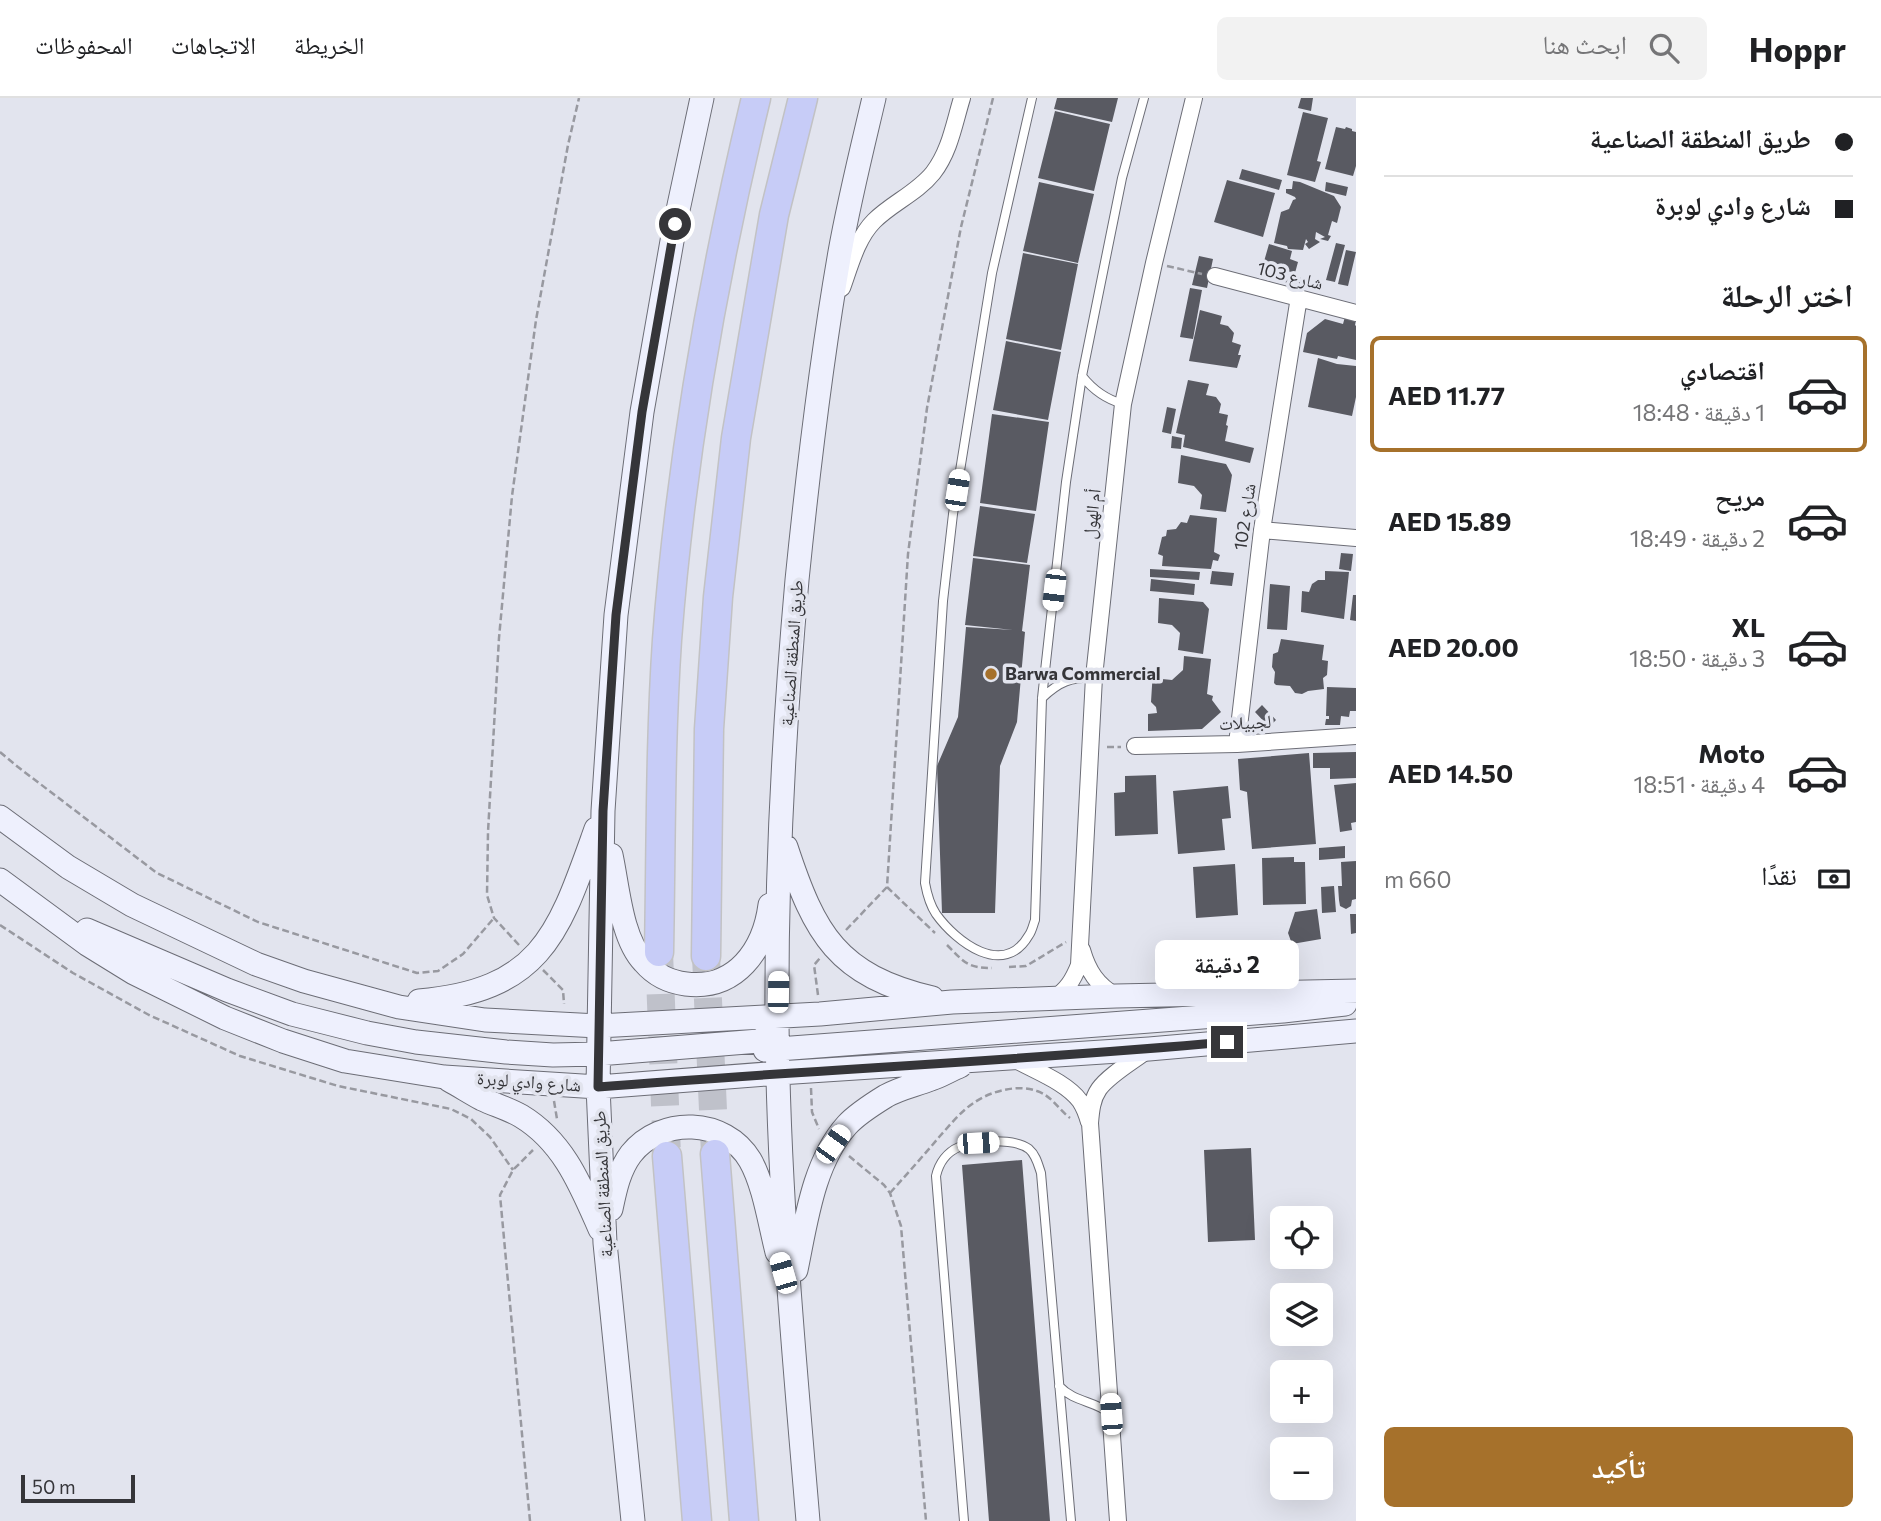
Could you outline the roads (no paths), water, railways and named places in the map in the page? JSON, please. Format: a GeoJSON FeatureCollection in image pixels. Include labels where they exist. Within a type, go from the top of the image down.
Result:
{"type":"FeatureCollection","features":[{"type":"Feature","properties":{"kind":"highway"},"geometry":{"type":"LineString","coordinates":[[659,952],[667,641],[677,537],[693,409],[715,286],[756,98]]}},
{"type":"Feature","properties":{"kind":"highway"},"geometry":{"type":"LineString","coordinates":[[706,956],[709,729],[718,597],[736,438],[774,215],[803,98]]}},
{"type":"Feature","properties":{"kind":"highway"},"geometry":{"type":"LineString","coordinates":[[774,215],[807,138],[820,98]]}},
{"type":"Feature","properties":{"kind":"highway"},"geometry":{"type":"LineString","coordinates":[[715,1154],[744,1521]]}},
{"type":"Feature","properties":{"kind":"highway"},"geometry":{"type":"LineString","coordinates":[[667,1156],[697,1521]]}},
{"type":"Feature","properties":{"kind":"street","name":"طريق المنطقة الصناعية"},"geometry":{"type":"LineString","coordinates":[[633,1521],[605,1243],[598,1087],[603,811],[616,615],[642,412],[675,224],[702,98]]}},
{"type":"Feature","properties":{"kind":"street","name":"طريق المنطقة الصناعية"},"geometry":{"type":"LineString","coordinates":[[808,1521],[779,1113],[777,1017],[780,830],[791,649],[805,503],[827,331],[840,249],[874,98]]}},
{"type":"Feature","properties":{"kind":"street","name":"طريق المنطقة الصناعية"},"geometry":{"type":"LineString","coordinates":[[827,331],[863,235],[873,222],[931,175],[944,157],[962,98]]}},
{"type":"Feature","properties":{"kind":"street","name":"أم الهول"},"geometry":{"type":"LineString","coordinates":[[1053,999],[1063,993],[1079,965],[1094,677],[1123,404],[1194,98]]}},
{"type":"Feature","properties":{"kind":"street","name":"شارع 103"},"geometry":{"type":"LineString","coordinates":[[1215,276],[1356,313]]}},
{"type":"Feature","properties":{"kind":"street","name":"شارع 102"},"geometry":{"type":"LineString","coordinates":[[1237,744],[1262,530],[1299,297]]}},
{"type":"Feature","properties":{"kind":"street"},"geometry":{"type":"LineString","coordinates":[[1262,530],[1356,538]]}},
{"type":"Feature","properties":{"kind":"street","name":"لجبيلات"},"geometry":{"type":"LineString","coordinates":[[1135,746],[1237,744],[1356,736]]}},
{"type":"Feature","properties":{"kind":"street"},"geometry":{"type":"LineString","coordinates":[[603,811],[622,906],[634,948],[644,963],[662,977],[693,985],[730,976],[754,953],[768,919],[780,830]]}},
{"type":"Feature","properties":{"kind":"street"},"geometry":{"type":"LineString","coordinates":[[353,995],[418,1001],[448,998],[476,992],[506,978],[532,959],[547,943],[567,907],[603,811]]}},
{"type":"Feature","properties":{"kind":"street"},"geometry":{"type":"LineString","coordinates":[[0,817],[68,867],[142,911],[256,964],[399,1007],[485,1020],[598,1026],[777,1017],[952,1002],[1356,991]]}},
{"type":"Feature","properties":{"kind":"street"},"geometry":{"type":"LineString","coordinates":[[780,830],[804,898],[832,945],[849,963],[898,990],[952,1002]]}},
{"type":"Feature","properties":{"kind":"street","name":"شارع وادي لوبرة"},"geometry":{"type":"LineString","coordinates":[[0,880],[36,908],[134,973],[225,1018],[283,1041],[345,1060],[443,1077],[598,1087],[1014,1059],[1356,1031]]}},
{"type":"Feature","properties":{"kind":"street"},"geometry":{"type":"LineString","coordinates":[[36,908],[227,990],[304,1017],[416,1042],[506,1052],[598,1054],[759,1041],[770,1034],[777,1017]]}},
{"type":"Feature","properties":{"kind":"street","name":"أم الهول"},"geometry":{"type":"LineString","coordinates":[[1080,941],[1086,965],[1094,979],[1116,996]]}},
{"type":"Feature","properties":{"kind":"street"},"geometry":{"type":"LineString","coordinates":[[598,1087],[603,1073],[618,1063],[1283,1011],[1356,1002]]}},
{"type":"Feature","properties":{"kind":"street"},"geometry":{"type":"LineString","coordinates":[[1116,1519],[1090,1123],[1092,1104],[1098,1090],[1149,1049]]}},
{"type":"Feature","properties":{"kind":"street"},"geometry":{"type":"LineString","coordinates":[[1014,1059],[1071,1091],[1082,1104],[1090,1123]]}},
{"type":"Feature","properties":{"kind":"street"},"geometry":{"type":"LineString","coordinates":[[790,1297],[814,1192],[833,1144],[848,1124],[886,1096],[970,1061]]}},
{"type":"Feature","properties":{"kind":"street"},"geometry":{"type":"LineString","coordinates":[[443,1077],[482,1099],[523,1117],[547,1136],[579,1181],[605,1243]]}},
{"type":"Feature","properties":{"kind":"street"},"geometry":{"type":"LineString","coordinates":[[605,1243],[615,1189],[623,1167],[633,1152],[659,1132],[688,1126],[705,1129],[722,1134],[739,1146],[749,1159],[762,1194],[790,1297]]}},
{"type":"Feature","properties":{"kind":"lane"},"geometry":{"type":"LineString","coordinates":[[1032,98],[992,273],[953,514],[943,601],[925,883],[930,903],[944,923],[969,945],[987,955],[1002,955],[1014,951],[1029,935],[1035,920],[1042,698],[1066,482],[1082,376],[1122,178],[1144,98]]}},
{"type":"Feature","properties":{"kind":"lane"},"geometry":{"type":"LineString","coordinates":[[1082,376],[1101,396],[1123,404]]}},
{"type":"Feature","properties":{"kind":"lane"},"geometry":{"type":"LineString","coordinates":[[1042,698],[1055,686],[1068,680],[1094,677]]}},
{"type":"Feature","properties":{"kind":"lane"},"geometry":{"type":"LineString","coordinates":[[964,1521],[936,1176],[943,1160],[961,1146],[1009,1141],[1027,1147],[1034,1154],[1041,1173],[1071,1521]]}},
{"type":"Feature","properties":{"kind":"lane"},"geometry":{"type":"LineString","coordinates":[[1059,1386],[1076,1400],[1098,1406],[1111,1414]]}},
{"type":"Feature","properties":{"kind":"tunnel"},"geometry":{"type":"LineString","coordinates":[[659,952],[667,1155]]}},
{"type":"Feature","properties":{"kind":"tunnel"},"geometry":{"type":"LineString","coordinates":[[706,956],[715,1154]]}},
{"type":"Feature","properties":{"kind":"place","name":"Barwa Commercial"},"geometry":{"type":"Point","coordinates":[991,674]}}]}
